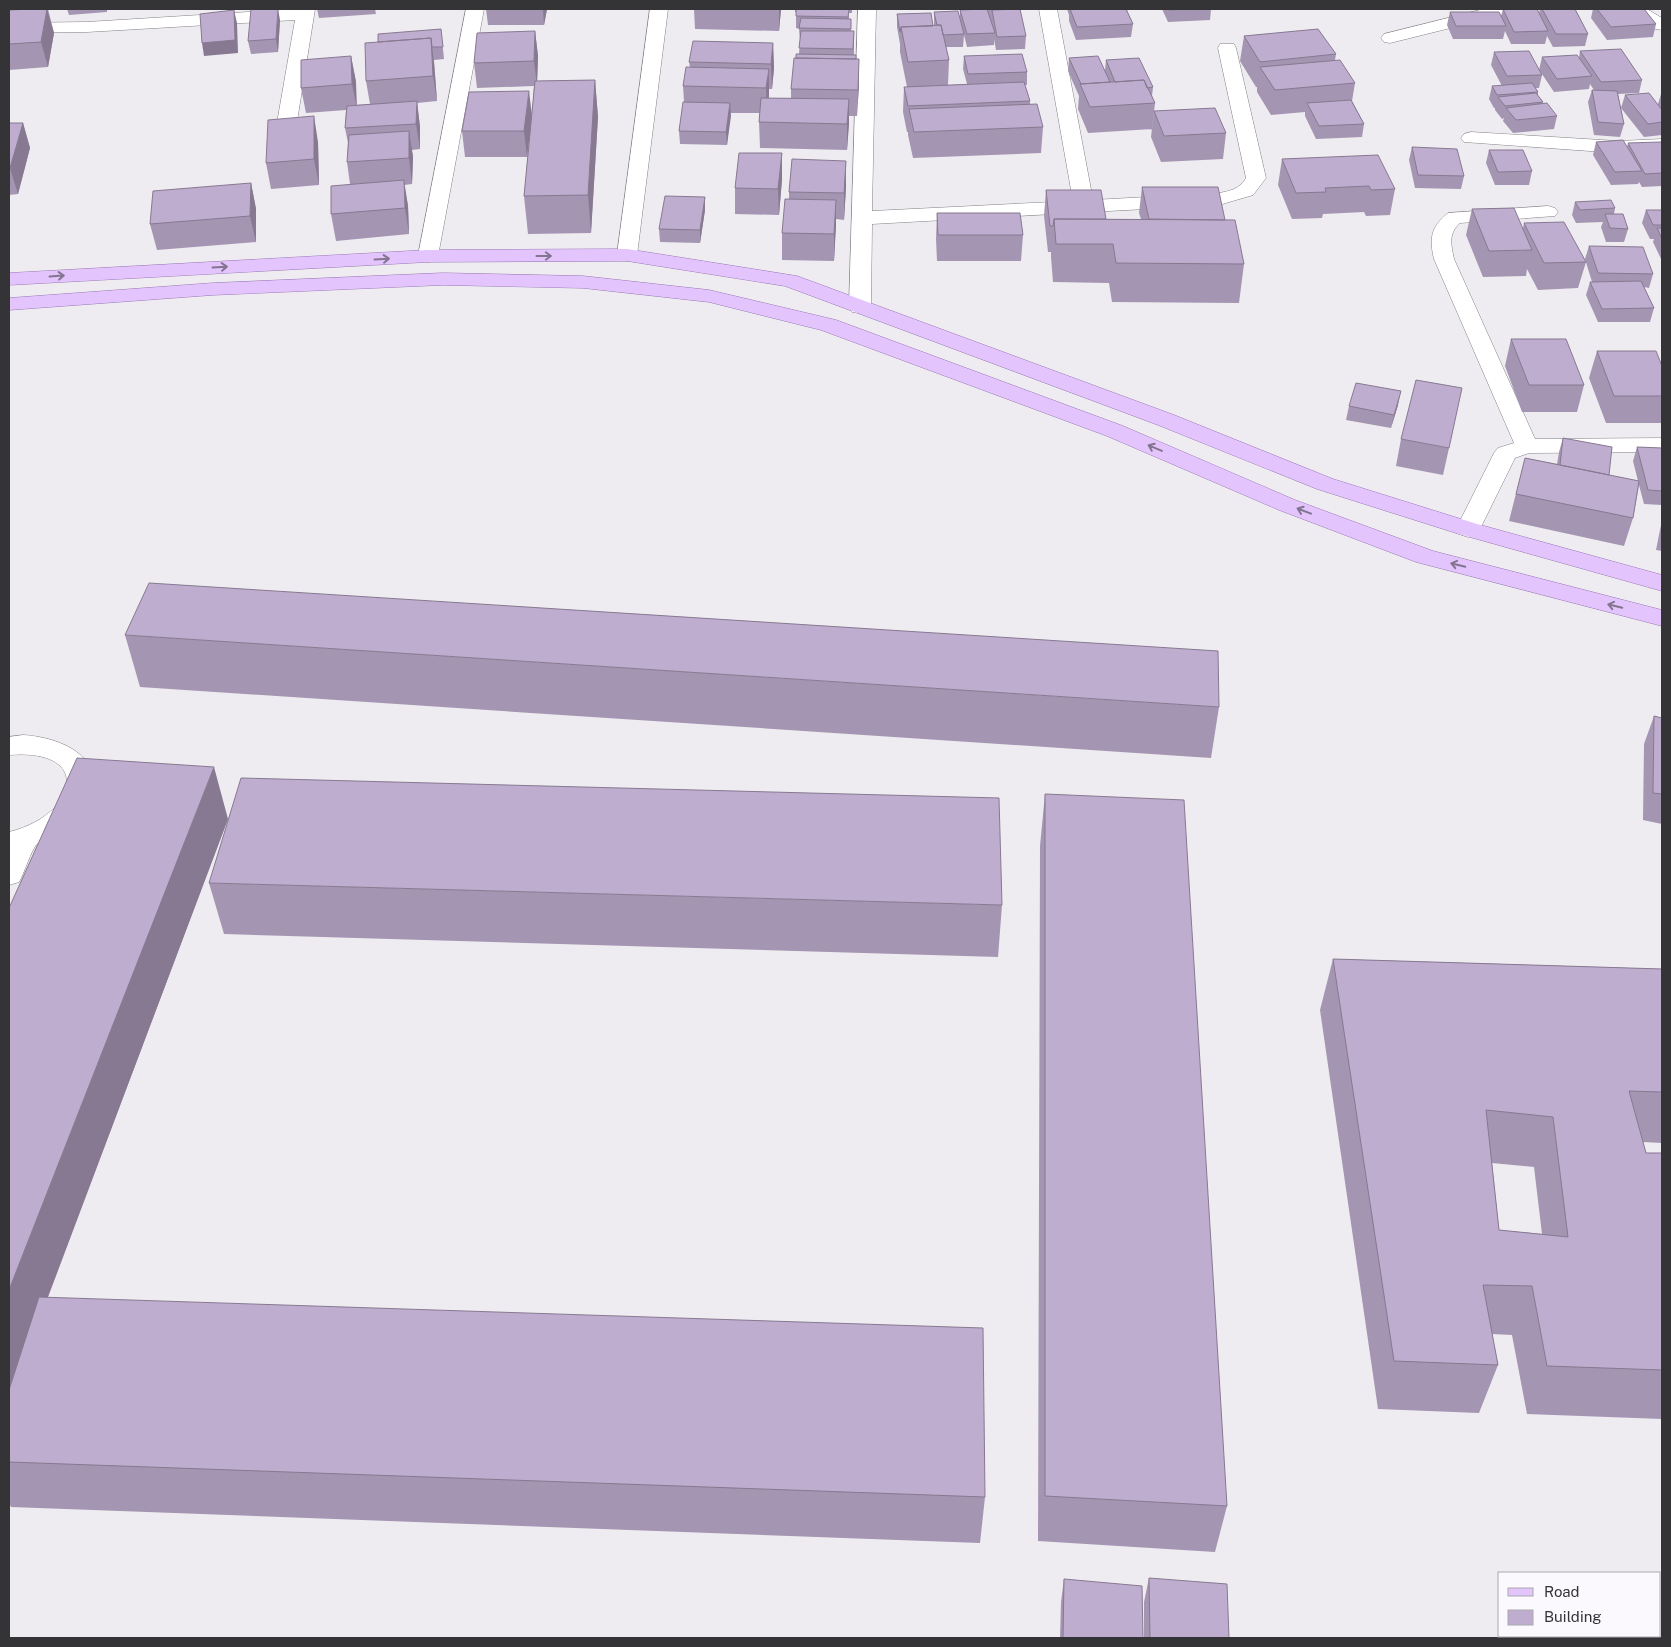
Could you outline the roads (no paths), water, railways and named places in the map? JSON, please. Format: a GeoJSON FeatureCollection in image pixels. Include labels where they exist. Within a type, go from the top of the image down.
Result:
{"type":"FeatureCollection","features":[{"type":"Feature","properties":{"kind":"main road"},"geometry":{"type":"LineString","coordinates":[[9,280],[428,256],[627,256],[720,268],[790,280],[1166,420],[1325,484],[1468,530],[1662,583]]}},
{"type":"Feature","properties":{"kind":"main road"},"geometry":{"type":"LineString","coordinates":[[9,304],[213,289],[443,279],[583,282],[709,296],[828,325],[1115,431],[1287,505],[1425,557],[1662,618]]}},
{"type":"Feature","properties":{"kind":"street"},"geometry":{"type":"LineString","coordinates":[[428,256],[476,9]]}},
{"type":"Feature","properties":{"kind":"street"},"geometry":{"type":"LineString","coordinates":[[627,256],[659,9]]}},
{"type":"Feature","properties":{"kind":"street"},"geometry":{"type":"LineString","coordinates":[[860,307],[867,9]]}},
{"type":"Feature","properties":{"kind":"street"},"geometry":{"type":"LineString","coordinates":[[1048,9],[1084,206]]}},
{"type":"Feature","properties":{"kind":"street"},"geometry":{"type":"LineString","coordinates":[[1390,38],[1506,9]]}},
{"type":"Feature","properties":{"kind":"street"},"geometry":{"type":"LineString","coordinates":[[1635,9],[1662,25]]}},
{"type":"Feature","properties":{"kind":"street"},"geometry":{"type":"LineString","coordinates":[[9,28],[87,27],[306,11],[284,140]]}},
{"type":"Feature","properties":{"kind":"street"},"geometry":{"type":"LineString","coordinates":[[862,218],[1219,199],[1240,195],[1253,186],[1256,178],[1227,48]]}},
{"type":"Feature","properties":{"kind":"street"},"geometry":{"type":"LineString","coordinates":[[1471,138],[1618,147],[1662,145]]}},
{"type":"Feature","properties":{"kind":"street"},"geometry":{"type":"LineString","coordinates":[[1526,446],[1444,259],[1440,236],[1444,226],[1455,217],[1548,212]]}},
{"type":"Feature","properties":{"kind":"street"},"geometry":{"type":"LineString","coordinates":[[1468,530],[1506,453],[1526,446],[1662,445]]}},
{"type":"Feature","properties":{"kind":"street"},"geometry":{"type":"LineString","coordinates":[[9,746],[37,745],[57,750],[70,759],[79,772],[79,787],[75,803],[62,818],[45,831],[17,840],[9,875]]}}]}
